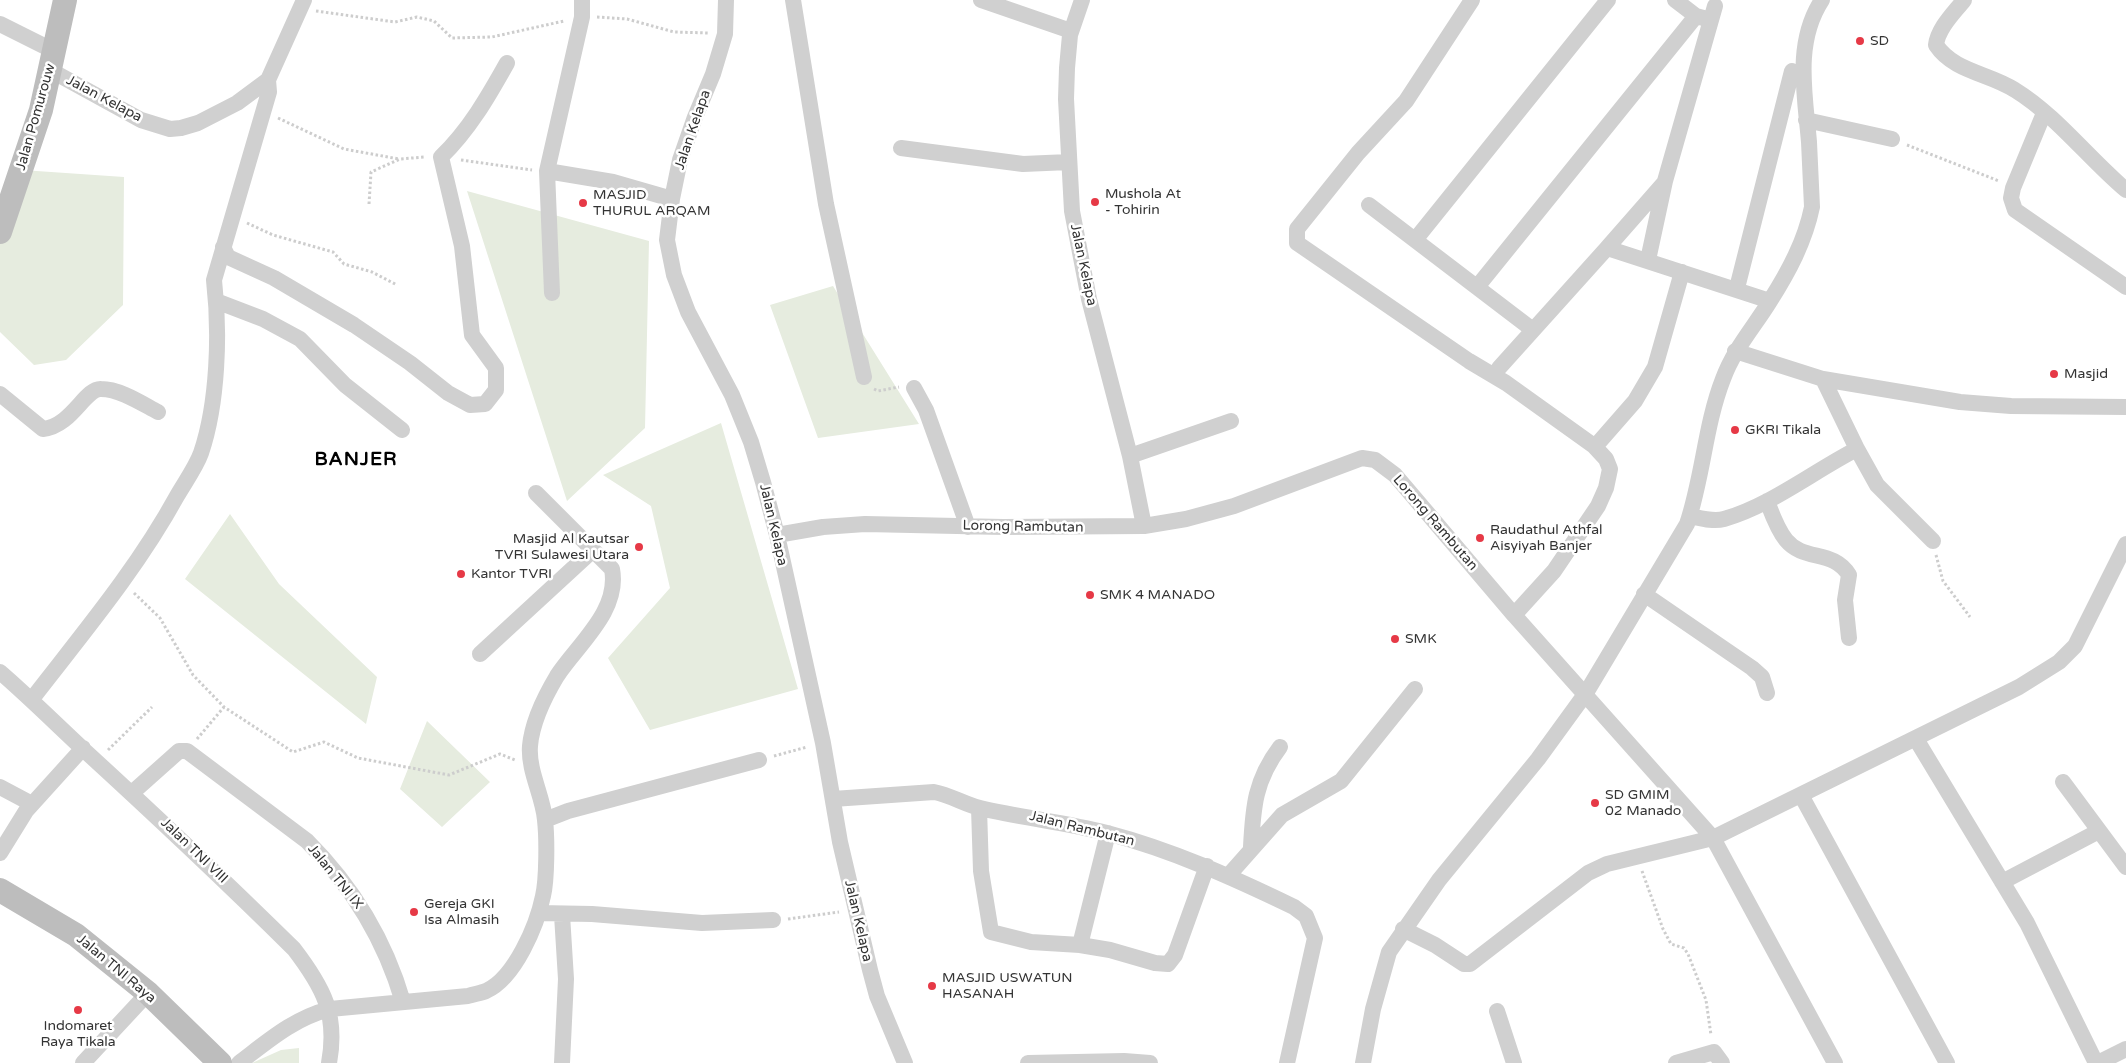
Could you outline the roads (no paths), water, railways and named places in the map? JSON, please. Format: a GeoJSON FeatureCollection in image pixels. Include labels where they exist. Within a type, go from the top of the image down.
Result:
{"type":"FeatureCollection","features":[{"type":"Feature","properties":{"kind":"main road","name":"Jalan Pomurouw"},"geometry":{"type":"LineString","coordinates":[[0,232],[41,110],[65,0]]}},
{"type":"Feature","properties":{"kind":"main road","name":"Jalan TNI Raya"},"geometry":{"type":"LineString","coordinates":[[0,890],[76,935],[148,993],[220,1063]]}},
{"type":"Feature","properties":{"kind":"street"},"geometry":{"type":"LineString","coordinates":[[552,293],[548,171],[582,16],[582,0]]}},
{"type":"Feature","properties":{"kind":"street","name":"Jalan Kelapa"},"geometry":{"type":"LineString","coordinates":[[726,0],[725,34],[713,74],[680,160],[672,199],[667,240],[674,275],[688,312],[732,395],[751,442],[777,535],[823,743],[856,910],[877,996],[905,1063]]}},
{"type":"Feature","properties":{"kind":"street"},"geometry":{"type":"LineString","coordinates":[[793,0],[826,204],[864,377]]}},
{"type":"Feature","properties":{"kind":"street"},"geometry":{"type":"LineString","coordinates":[[981,0],[1071,31]]}},
{"type":"Feature","properties":{"kind":"street","name":"Jalan Kelapa"},"geometry":{"type":"LineString","coordinates":[[1082,0],[1071,31],[1066,99],[1072,211],[1089,299],[1109,369],[1130,456],[1144,526]]}},
{"type":"Feature","properties":{"kind":"street"},"geometry":{"type":"LineString","coordinates":[[1472,0],[1406,101],[1358,153],[1297,230],[1297,243],[1469,360],[1506,382],[1594,446],[1606,459],[1610,469],[1606,488],[1598,506],[1554,571],[1514,615]]}},
{"type":"Feature","properties":{"kind":"street"},"geometry":{"type":"LineString","coordinates":[[1415,240],[1608,0]]}},
{"type":"Feature","properties":{"kind":"street"},"geometry":{"type":"LineString","coordinates":[[1675,0],[1707,14]]}},
{"type":"Feature","properties":{"kind":"street"},"geometry":{"type":"LineString","coordinates":[[1363,1063],[1373,1009],[1389,952],[1403,929],[1439,880],[1538,758],[1586,693],[1690,516],[1722,380],[1735,351],[1770,301],[1800,249],[1810,220],[1812,207],[1803,69],[1805,43],[1814,12],[1822,0]]}},
{"type":"Feature","properties":{"kind":"street"},"geometry":{"type":"LineString","coordinates":[[1964,0],[1949,18],[1937,39],[1936,45],[1942,55],[1958,65],[2015,90],[2044,113],[2126,190]]}},
{"type":"Feature","properties":{"kind":"street","name":"Jalan Kelapa"},"geometry":{"type":"LineString","coordinates":[[0,24],[128,114],[170,129],[198,123],[249,95],[268,80],[302,4]]}},
{"type":"Feature","properties":{"kind":"street"},"geometry":{"type":"LineString","coordinates":[[1477,287],[1707,14]]}},
{"type":"Feature","properties":{"kind":"street"},"geometry":{"type":"LineString","coordinates":[[1648,260],[1665,181],[1707,14]]}},
{"type":"Feature","properties":{"kind":"street"},"geometry":{"type":"LineString","coordinates":[[222,247],[228,257],[274,278],[354,325],[410,363],[448,393],[470,405],[485,404],[496,390],[496,368],[472,335],[462,246],[441,157],[459,140],[472,122],[507,63]]}},
{"type":"Feature","properties":{"kind":"street"},"geometry":{"type":"LineString","coordinates":[[1737,288],[1792,71]]}},
{"type":"Feature","properties":{"kind":"street"},"geometry":{"type":"LineString","coordinates":[[32,699],[122,582],[155,534],[200,454],[208,430],[215,364],[216,301],[214,280],[230,219],[269,92],[268,80]]}},
{"type":"Feature","properties":{"kind":"street"},"geometry":{"type":"LineString","coordinates":[[2044,113],[2013,188],[2012,198],[2015,210],[2126,287]]}},
{"type":"Feature","properties":{"kind":"street"},"geometry":{"type":"LineString","coordinates":[[1806,120],[1892,139]]}},
{"type":"Feature","properties":{"kind":"street"},"geometry":{"type":"LineString","coordinates":[[901,148],[1023,164],[1070,162]]}},
{"type":"Feature","properties":{"kind":"street"},"geometry":{"type":"LineString","coordinates":[[548,171],[604,180],[672,199]]}},
{"type":"Feature","properties":{"kind":"street"},"geometry":{"type":"LineString","coordinates":[[1499,368],[1665,181]]}},
{"type":"Feature","properties":{"kind":"street"},"geometry":{"type":"LineString","coordinates":[[1369,205],[1533,330]]}},
{"type":"Feature","properties":{"kind":"street"},"geometry":{"type":"LineString","coordinates":[[1607,248],[1737,288],[1770,301]]}},
{"type":"Feature","properties":{"kind":"street"},"geometry":{"type":"LineString","coordinates":[[1600,441],[1635,401],[1655,367],[1682,272]]}},
{"type":"Feature","properties":{"kind":"street"},"geometry":{"type":"LineString","coordinates":[[216,301],[263,319],[300,340],[344,385],[402,430]]}},
{"type":"Feature","properties":{"kind":"street"},"geometry":{"type":"LineString","coordinates":[[1735,351],[1823,379],[1983,405],[2126,407]]}},
{"type":"Feature","properties":{"kind":"street"},"geometry":{"type":"LineString","coordinates":[[1823,379],[1857,450],[1877,485],[1933,541]]}},
{"type":"Feature","properties":{"kind":"street"},"geometry":{"type":"LineString","coordinates":[[0,394],[43,429],[52,428],[65,421],[92,391],[99,388],[112,390],[158,412]]}},
{"type":"Feature","properties":{"kind":"street"},"geometry":{"type":"LineString","coordinates":[[914,388],[926,410],[968,527]]}},
{"type":"Feature","properties":{"kind":"street"},"geometry":{"type":"LineString","coordinates":[[1130,456],[1231,422]]}},
{"type":"Feature","properties":{"kind":"street"},"geometry":{"type":"LineString","coordinates":[[1690,516],[1722,519],[1767,501],[1821,468],[1857,450]]}},
{"type":"Feature","properties":{"kind":"street","name":"Lorong Rambutan"},"geometry":{"type":"LineString","coordinates":[[777,535],[823,527],[865,524],[968,527],[1144,526],[1186,519],[1234,506],[1362,458],[1375,460],[1395,475],[1514,615],[1586,693],[1713,838],[1836,1063]]}},
{"type":"Feature","properties":{"kind":"street"},"geometry":{"type":"LineString","coordinates":[[239,1063],[300,1018],[330,1009],[468,996],[487,990],[503,978],[520,955],[544,894],[545,820],[530,748],[542,706],[557,677],[607,608],[614,590],[612,569],[536,492]]}},
{"type":"Feature","properties":{"kind":"street"},"geometry":{"type":"LineString","coordinates":[[1767,501],[1787,541],[1805,553],[1835,560],[1843,565],[1849,575],[1845,600],[1849,638]]}},
{"type":"Feature","properties":{"kind":"street"},"geometry":{"type":"LineString","coordinates":[[1403,929],[1435,945],[1464,964],[1470,964],[1588,873],[1607,864],[1713,838],[2019,688],[2059,662],[2079,638],[2126,544]]}},
{"type":"Feature","properties":{"kind":"street"},"geometry":{"type":"LineString","coordinates":[[480,654],[593,550]]}},
{"type":"Feature","properties":{"kind":"street"},"geometry":{"type":"LineString","coordinates":[[1644,594],[1762,676],[1767,693]]}},
{"type":"Feature","properties":{"kind":"street","name":"Jalan TNI VIII"},"geometry":{"type":"LineString","coordinates":[[0,672],[133,792],[294,949],[312,972],[330,1009],[332,1032],[328,1063]]}},
{"type":"Feature","properties":{"kind":"street"},"geometry":{"type":"LineString","coordinates":[[1228,876],[1251,847],[1282,815],[1341,781],[1415,690]]}},
{"type":"Feature","properties":{"kind":"street"},"geometry":{"type":"LineString","coordinates":[[1916,739],[2027,924],[2097,1063],[2126,1049]]}},
{"type":"Feature","properties":{"kind":"street"},"geometry":{"type":"LineString","coordinates":[[1251,847],[1254,802],[1267,764],[1280,747]]}},
{"type":"Feature","properties":{"kind":"street"},"geometry":{"type":"LineString","coordinates":[[0,853],[32,804],[83,748]]}},
{"type":"Feature","properties":{"kind":"street","name":"Jalan TNI IX"},"geometry":{"type":"LineString","coordinates":[[133,792],[183,751],[307,841],[324,859],[372,923],[393,968],[403,1002]]}},
{"type":"Feature","properties":{"kind":"street"},"geometry":{"type":"LineString","coordinates":[[545,820],[568,811],[759,760]]}},
{"type":"Feature","properties":{"kind":"street"},"geometry":{"type":"LineString","coordinates":[[2063,782],[2126,867]]}},
{"type":"Feature","properties":{"kind":"street"},"geometry":{"type":"LineString","coordinates":[[0,787],[32,804]]}},
{"type":"Feature","properties":{"kind":"street","name":"Jalan Rambutan"},"geometry":{"type":"LineString","coordinates":[[833,799],[934,792],[979,808],[1038,817],[1108,833],[1207,866],[1294,907],[1306,916],[1313,928],[1314,948],[1287,1063]]}},
{"type":"Feature","properties":{"kind":"street"},"geometry":{"type":"LineString","coordinates":[[1801,795],[1947,1063]]}},
{"type":"Feature","properties":{"kind":"street"},"geometry":{"type":"LineString","coordinates":[[979,808],[981,871],[990,932],[1005,938],[1030,942],[1080,945],[1110,950],[1155,964],[1168,964],[1175,955],[1207,866]]}},
{"type":"Feature","properties":{"kind":"street"},"geometry":{"type":"LineString","coordinates":[[2002,882],[2098,831]]}},
{"type":"Feature","properties":{"kind":"street"},"geometry":{"type":"LineString","coordinates":[[1080,945],[1108,833]]}},
{"type":"Feature","properties":{"kind":"street"},"geometry":{"type":"LineString","coordinates":[[538,913],[562,916],[592,914],[702,923],[773,920]]}},
{"type":"Feature","properties":{"kind":"street"},"geometry":{"type":"LineString","coordinates":[[562,916],[566,979],[562,1063]]}},
{"type":"Feature","properties":{"kind":"street"},"geometry":{"type":"LineString","coordinates":[[83,1063],[148,993]]}},
{"type":"Feature","properties":{"kind":"street"},"geometry":{"type":"LineString","coordinates":[[1496,1011],[1514,1063]]}},
{"type":"Feature","properties":{"kind":"street"},"geometry":{"type":"LineString","coordinates":[[1676,1063],[1718,1057]]}},
{"type":"Feature","properties":{"kind":"street"},"geometry":{"type":"LineString","coordinates":[[1028,1063],[1124,1060],[1150,1063]]}},
{"type":"Feature","properties":{"kind":"place","name":"SD"},"geometry":{"type":"Point","coordinates":[1860,41]}},
{"type":"Feature","properties":{"kind":"place","name":"Mushola At - Tohirin"},"geometry":{"type":"Point","coordinates":[1095,202]}},
{"type":"Feature","properties":{"kind":"place","name":"MASJID THURUL ARQAM"},"geometry":{"type":"Point","coordinates":[583,203]}},
{"type":"Feature","properties":{"kind":"place","name":"Masjid"},"geometry":{"type":"Point","coordinates":[2054,374]}},
{"type":"Feature","properties":{"kind":"place","name":"GKRI Tikala"},"geometry":{"type":"Point","coordinates":[1735,430]}},
{"type":"Feature","properties":{"kind":"place","name":"Raudathul Athfal Aisyiyah Banjer"},"geometry":{"type":"Point","coordinates":[1480,538]}},
{"type":"Feature","properties":{"kind":"place","name":"Masjid Al Kautsar TVRI Sulawesi Utara"},"geometry":{"type":"Point","coordinates":[639,547]}},
{"type":"Feature","properties":{"kind":"place","name":"Kantor TVRI"},"geometry":{"type":"Point","coordinates":[461,574]}},
{"type":"Feature","properties":{"kind":"place","name":"SMK 4 MANADO"},"geometry":{"type":"Point","coordinates":[1090,595]}},
{"type":"Feature","properties":{"kind":"place","name":"SMK"},"geometry":{"type":"Point","coordinates":[1395,639]}},
{"type":"Feature","properties":{"kind":"place","name":"SD GMIM 02 Manado"},"geometry":{"type":"Point","coordinates":[1595,803]}},
{"type":"Feature","properties":{"kind":"place","name":"Gereja GKI Isa Almasih"},"geometry":{"type":"Point","coordinates":[414,912]}},
{"type":"Feature","properties":{"kind":"place","name":"MASJID USWATUN HASANAH"},"geometry":{"type":"Point","coordinates":[932,986]}},
{"type":"Feature","properties":{"kind":"place","name":"Indomaret Raya Tikala"},"geometry":{"type":"Point","coordinates":[78,1010]}},
{"type":"Feature","properties":{"kind":"district","name":"BANJER"},"geometry":{"type":"Point","coordinates":[356,460]}}]}
